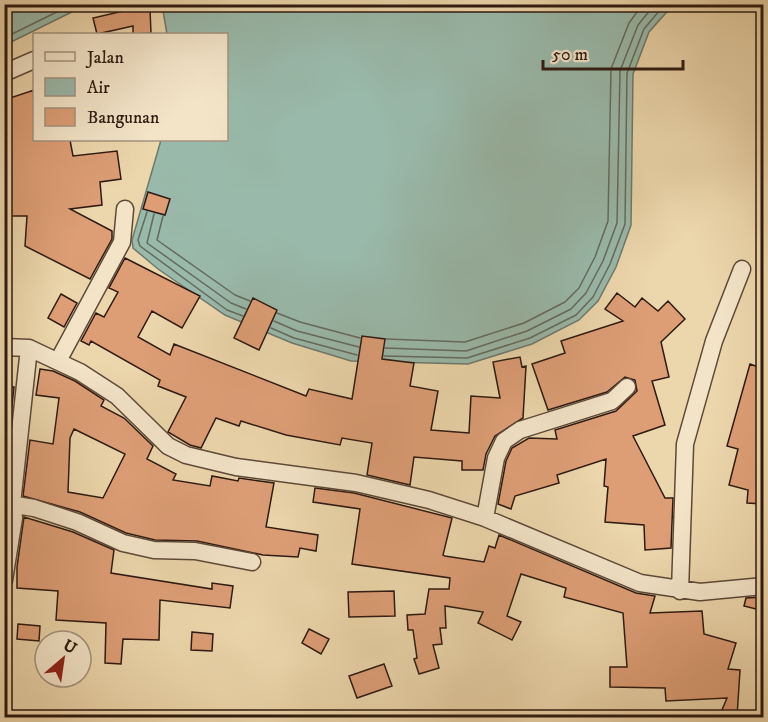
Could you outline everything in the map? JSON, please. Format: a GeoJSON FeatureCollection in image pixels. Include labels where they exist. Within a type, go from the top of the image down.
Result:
{"type":"FeatureCollection","features":[{"type":"Feature","properties":{"kind":"street"},"geometry":{"type":"LineString","coordinates":[[4,73],[33,60]]}},
{"type":"Feature","properties":{"kind":"street"},"geometry":{"type":"LineString","coordinates":[[58,361],[122,242],[126,209]]}},
{"type":"Feature","properties":{"kind":"street"},"geometry":{"type":"LineString","coordinates":[[680,591],[685,444],[714,341],[742,269]]}},
{"type":"Feature","properties":{"kind":"street"},"geometry":{"type":"LineString","coordinates":[[4,347],[29,348],[58,361],[117,396],[175,451],[236,467],[356,483],[429,500],[485,518],[640,583],[680,591],[700,592],[764,586]]}},
{"type":"Feature","properties":{"kind":"street"},"geometry":{"type":"LineString","coordinates":[[4,580],[14,518],[8,504],[29,348]]}},
{"type":"Feature","properties":{"kind":"street"},"geometry":{"type":"LineString","coordinates":[[485,518],[496,458],[504,441],[520,430],[612,401],[627,387]]}},
{"type":"Feature","properties":{"kind":"street"},"geometry":{"type":"LineString","coordinates":[[8,504],[77,522],[123,543],[154,550],[195,551],[252,562]]}},
{"type":"Feature","properties":{"kind":"water"},"geometry":{"type":"Polygon","coordinates":[[[5,4],[86,4],[86,5],[5,45],[5,4]]]}},
{"type":"Feature","properties":{"kind":"water"},"geometry":{"type":"Polygon","coordinates":[[[162,5],[673,5],[649,32],[633,74],[631,225],[616,267],[598,301],[579,320],[532,344],[468,364],[351,361],[292,343],[225,315],[158,269],[133,248],[132,240],[161,141],[228,141],[228,33],[167,33],[162,5]]]}},
{"type":"Feature","properties":{"kind":"building"},"geometry":{"type":"Polygon","coordinates":[[[132,9],[150,9],[151,33],[133,33],[133,26],[97,33],[93,18],[132,9]]]}},
{"type":"Feature","properties":{"kind":"building"},"geometry":{"type":"Polygon","coordinates":[[[33,90],[33,141],[70,141],[73,156],[117,151],[121,179],[100,182],[102,205],[70,209],[112,231],[112,239],[90,279],[25,246],[27,216],[4,216],[4,100],[33,90]]]}},
{"type":"Feature","properties":{"kind":"building"},"geometry":{"type":"Polygon","coordinates":[[[148,192],[170,199],[165,215],[143,209],[148,192]]]}},
{"type":"Feature","properties":{"kind":"building"},"geometry":{"type":"Polygon","coordinates":[[[125,258],[200,296],[182,328],[152,311],[138,337],[170,355],[174,344],[306,396],[309,389],[352,399],[362,336],[385,339],[382,359],[414,363],[410,386],[438,391],[431,430],[469,433],[471,396],[500,398],[493,362],[520,357],[522,367],[526,366],[523,418],[495,436],[486,454],[483,470],[462,470],[462,461],[414,457],[410,485],[367,475],[372,443],[342,438],[340,445],[286,435],[241,421],[239,426],[216,418],[201,448],[190,445],[168,432],[186,397],[158,386],[160,380],[91,341],[89,345],[81,341],[96,313],[104,317],[118,292],[109,288],[125,258]]]}},
{"type":"Feature","properties":{"kind":"building"},"geometry":{"type":"Polygon","coordinates":[[[617,293],[635,307],[642,298],[658,311],[668,301],[685,319],[661,342],[669,377],[652,381],[665,425],[633,436],[665,498],[673,498],[671,548],[645,550],[644,525],[605,522],[608,487],[604,486],[606,459],[557,475],[559,483],[515,496],[511,509],[498,504],[506,461],[512,448],[529,438],[557,439],[555,430],[616,411],[637,391],[635,380],[625,377],[607,392],[548,410],[532,364],[565,353],[561,341],[623,321],[605,309],[617,293]]]}},
{"type":"Feature","properties":{"kind":"building"},"geometry":{"type":"Polygon","coordinates":[[[61,294],[77,303],[64,327],[48,318],[61,294]]]}},
{"type":"Feature","properties":{"kind":"building"},"geometry":{"type":"Polygon","coordinates":[[[253,298],[277,310],[259,350],[234,338],[253,298]]]}},
{"type":"Feature","properties":{"kind":"building"},"geometry":{"type":"Polygon","coordinates":[[[750,364],[764,369],[764,504],[747,503],[748,490],[729,485],[738,449],[727,446],[750,364]]]}},
{"type":"Feature","properties":{"kind":"building"},"geometry":{"type":"Polygon","coordinates":[[[40,369],[53,371],[75,381],[104,400],[101,406],[124,418],[153,446],[147,459],[176,474],[173,480],[210,486],[212,476],[238,481],[239,478],[274,483],[266,527],[318,535],[316,551],[300,548],[298,557],[263,555],[197,541],[155,540],[126,533],[80,512],[23,496],[30,440],[53,444],[59,398],[36,395],[40,369]],[[74,429],[70,438],[68,492],[103,498],[125,454],[74,429]]]}},
{"type":"Feature","properties":{"kind":"building"},"geometry":{"type":"Polygon","coordinates":[[[4,387],[14,387],[10,424],[4,424],[4,387]]]}},
{"type":"Feature","properties":{"kind":"building"},"geometry":{"type":"Polygon","coordinates":[[[315,488],[354,493],[452,518],[443,555],[445,556],[484,562],[489,546],[495,548],[499,535],[636,593],[655,596],[650,613],[702,611],[704,634],[736,643],[728,669],[740,670],[737,717],[719,717],[727,698],[666,701],[665,688],[610,687],[610,667],[627,667],[623,613],[564,597],[566,588],[521,574],[507,616],[521,622],[512,640],[478,623],[483,612],[445,606],[446,628],[440,628],[442,644],[433,645],[439,668],[419,674],[414,659],[417,658],[413,630],[408,630],[407,615],[425,614],[429,589],[449,589],[450,578],[352,564],[360,509],[313,502],[315,488]]]}},
{"type":"Feature","properties":{"kind":"building"},"geometry":{"type":"Polygon","coordinates":[[[24,517],[73,532],[114,550],[111,573],[212,589],[212,583],[233,586],[230,608],[160,600],[159,640],[123,639],[121,664],[105,663],[106,623],[56,620],[58,591],[17,588],[17,567],[24,517]]]}},
{"type":"Feature","properties":{"kind":"building"},"geometry":{"type":"Polygon","coordinates":[[[394,591],[395,616],[349,617],[348,592],[394,591]]]}},
{"type":"Feature","properties":{"kind":"building"},"geometry":{"type":"Polygon","coordinates":[[[764,597],[764,611],[744,606],[746,598],[764,597]]]}},
{"type":"Feature","properties":{"kind":"building"},"geometry":{"type":"Polygon","coordinates":[[[18,624],[40,626],[40,629],[33,629],[33,640],[17,639],[18,624]]]}},
{"type":"Feature","properties":{"kind":"building"},"geometry":{"type":"Polygon","coordinates":[[[309,629],[329,639],[321,654],[302,643],[309,629]]]}},
{"type":"Feature","properties":{"kind":"building"},"geometry":{"type":"Polygon","coordinates":[[[192,632],[213,634],[212,651],[191,650],[192,632]]]}},
{"type":"Feature","properties":{"kind":"building"},"geometry":{"type":"Polygon","coordinates":[[[384,664],[392,686],[357,698],[349,676],[384,664]]]}}]}
